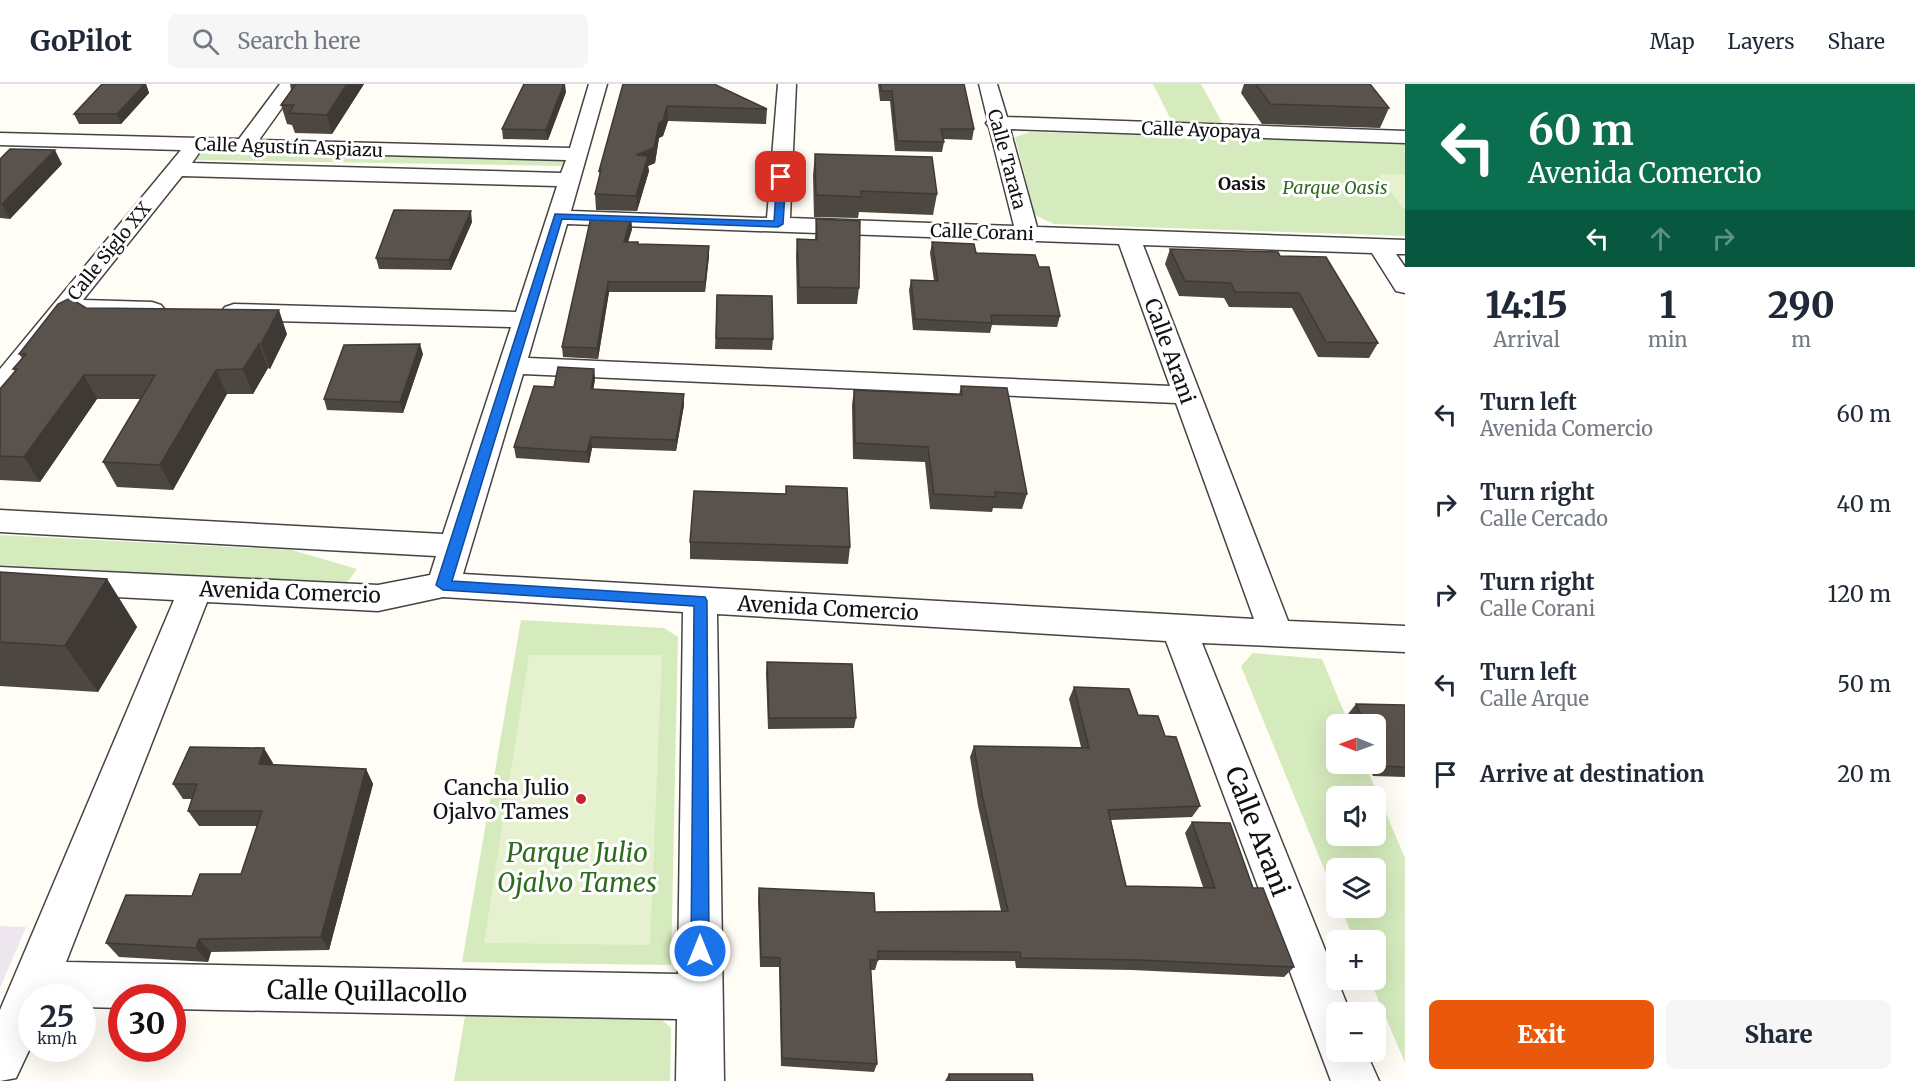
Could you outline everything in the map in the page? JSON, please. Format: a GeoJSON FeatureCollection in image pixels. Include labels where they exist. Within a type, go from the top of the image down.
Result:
{"type":"FeatureCollection","features":[{"type":"Feature","properties":{"kind":"street"},"geometry":{"type":"LineString","coordinates":[[245,146],[290,84]]}},
{"type":"Feature","properties":{"kind":"street"},"geometry":{"type":"LineString","coordinates":[[443,585],[598,84]]}},
{"type":"Feature","properties":{"kind":"street"},"geometry":{"type":"LineString","coordinates":[[778,224],[788,84]]}},
{"type":"Feature","properties":{"kind":"street","name":"Calle Tarata"},"geometry":{"type":"LineString","coordinates":[[988,84],[996,123],[1027,233]]}},
{"type":"Feature","properties":{"kind":"street","name":"Calle Ayopaya"},"geometry":{"type":"LineString","coordinates":[[996,123],[1405,136]]}},
{"type":"Feature","properties":{"kind":"street","name":"Calle Agustín Aspiazu"},"geometry":{"type":"LineString","coordinates":[[0,139],[578,154]]}},
{"type":"Feature","properties":{"kind":"street","name":"Calle Siglo XX"},"geometry":{"type":"LineString","coordinates":[[0,387],[197,144]]}},
{"type":"Feature","properties":{"kind":"street","name":"Calle Agustín Aspiazu"},"geometry":{"type":"LineString","coordinates":[[176,169],[570,180]]}},
{"type":"Feature","properties":{"kind":"street","name":"Calle Corani"},"geometry":{"type":"LineString","coordinates":[[559,216],[1405,247]]}},
{"type":"Feature","properties":{"kind":"street","name":"Calle Arani"},"geometry":{"type":"LineString","coordinates":[[1128,237],[1276,634]]}},
{"type":"Feature","properties":{"kind":"street"},"geometry":{"type":"LineString","coordinates":[[1379,246],[1405,286]]}},
{"type":"Feature","properties":{"kind":"street"},"geometry":{"type":"LineString","coordinates":[[64,307],[171,310]]}},
{"type":"Feature","properties":{"kind":"street"},"geometry":{"type":"LineString","coordinates":[[206,311],[526,320]]}},
{"type":"Feature","properties":{"kind":"street"},"geometry":{"type":"LineString","coordinates":[[512,364],[1186,395]]}},
{"type":"Feature","properties":{"kind":"street"},"geometry":{"type":"LineString","coordinates":[[0,520],[456,546]]}},
{"type":"Feature","properties":{"kind":"street","name":"Avenida Comercio"},"geometry":{"type":"LineString","coordinates":[[0,579],[378,598],[443,585],[1276,634],[1405,639]]}},
{"type":"Feature","properties":{"kind":"street"},"geometry":{"type":"LineString","coordinates":[[35,984],[195,589]]}},
{"type":"Feature","properties":{"kind":"street"},"geometry":{"type":"LineString","coordinates":[[700,601],[700,1081]]}},
{"type":"Feature","properties":{"kind":"street","name":"Calle Arani"},"geometry":{"type":"LineString","coordinates":[[1179,628],[1326,1008]]}},
{"type":"Feature","properties":{"kind":"street","name":"Calle Quillacollo"},"geometry":{"type":"LineString","coordinates":[[96,985],[700,998]]}},
{"type":"Feature","properties":{"kind":"street"},"geometry":{"type":"LineString","coordinates":[[0,1062],[18,1022]]}},
{"type":"Feature","properties":{"kind":"street"},"geometry":{"type":"LineString","coordinates":[[1347,1062],[1355,1081]]}},
{"type":"Feature","properties":{"kind":"shaded area"},"geometry":{"type":"Polygon","coordinates":[[[0,926],[26,927],[0,988],[0,926]]]}},
{"type":"Feature","properties":{"kind":"green space"},"geometry":{"type":"Polygon","coordinates":[[[1153,84],[1201,84],[1224,126],[1173,124],[1153,84]]]}},
{"type":"Feature","properties":{"kind":"green space","name":"Parque Oasis"},"geometry":{"type":"Polygon","coordinates":[[[1030,132],[1405,143],[1405,236],[1054,224],[1035,215],[1015,137],[1030,132]]]}},
{"type":"Feature","properties":{"kind":"green space"},"geometry":{"type":"Polygon","coordinates":[[[201,153],[566,159],[564,166],[196,160],[201,153]]]}},
{"type":"Feature","properties":{"kind":"green space"},"geometry":{"type":"Polygon","coordinates":[[[1378,174],[1405,175],[1405,208],[1403,208],[1378,174]]]}},
{"type":"Feature","properties":{"kind":"green space"},"geometry":{"type":"Polygon","coordinates":[[[0,535],[292,550],[357,569],[346,584],[0,565],[0,535]]]}},
{"type":"Feature","properties":{"kind":"green space","name":"Cancha Julio Ojalvo Tames"},"geometry":{"type":"Polygon","coordinates":[[[521,620],[664,628],[678,637],[671,965],[462,962],[521,620]]]}},
{"type":"Feature","properties":{"kind":"green space"},"geometry":{"type":"Polygon","coordinates":[[[1253,653],[1322,659],[1345,714],[1326,714],[1326,774],[1369,774],[1374,786],[1326,786],[1326,846],[1386,846],[1386,813],[1405,858],[1405,1063],[1386,1018],[1386,1002],[1379,1002],[1374,990],[1386,990],[1386,930],[1350,930],[1345,918],[1386,918],[1386,858],[1326,858],[1326,874],[1241,666],[1253,653]]]}},
{"type":"Feature","properties":{"kind":"green space","name":"Cancha Julio Ojalvo Tames"},"geometry":{"type":"Polygon","coordinates":[[[529,655],[662,655],[650,945],[484,943],[529,655]]]}},
{"type":"Feature","properties":{"kind":"green space"},"geometry":{"type":"Polygon","coordinates":[[[467,1004],[646,1006],[671,1028],[670,1081],[454,1081],[467,1004]]]}},
{"type":"Feature","properties":{"kind":"building"},"geometry":{"type":"Polygon","coordinates":[[[102,84],[145,84],[117,114],[74,114],[102,84]]]}},
{"type":"Feature","properties":{"kind":"building"},"geometry":{"type":"Polygon","coordinates":[[[296,84],[347,84],[327,115],[289,113],[294,105],[281,105],[296,84]]]}},
{"type":"Feature","properties":{"kind":"building"},"geometry":{"type":"Polygon","coordinates":[[[524,84],[564,84],[546,130],[502,129],[524,84]]]}},
{"type":"Feature","properties":{"kind":"building"},"geometry":{"type":"Polygon","coordinates":[[[623,84],[714,84],[767,109],[667,106],[663,121],[659,123],[654,148],[636,155],[648,156],[636,196],[595,194],[623,84]]]}},
{"type":"Feature","properties":{"kind":"building"},"geometry":{"type":"Polygon","coordinates":[[[881,84],[964,84],[974,129],[941,129],[944,142],[897,141],[892,91],[881,91],[881,84]]]}},
{"type":"Feature","properties":{"kind":"building"},"geometry":{"type":"Polygon","coordinates":[[[1256,84],[1370,84],[1389,108],[1270,104],[1256,84]]]}},
{"type":"Feature","properties":{"kind":"building"},"geometry":{"type":"Polygon","coordinates":[[[10,149],[55,150],[0,204],[0,159],[10,149]]]}},
{"type":"Feature","properties":{"kind":"building"},"geometry":{"type":"Polygon","coordinates":[[[815,154],[932,157],[937,194],[861,191],[861,197],[816,195],[815,154]]]}},
{"type":"Feature","properties":{"kind":"building"},"geometry":{"type":"Polygon","coordinates":[[[394,210],[471,211],[449,260],[376,258],[394,210]]]}},
{"type":"Feature","properties":{"kind":"building"},"geometry":{"type":"Polygon","coordinates":[[[591,217],[631,218],[624,242],[709,246],[705,282],[608,282],[597,348],[562,347],[591,217]]]}},
{"type":"Feature","properties":{"kind":"building"},"geometry":{"type":"Polygon","coordinates":[[[816,219],[860,221],[859,288],[799,287],[797,239],[817,240],[816,219]]]}},
{"type":"Feature","properties":{"kind":"building"},"geometry":{"type":"Polygon","coordinates":[[[932,242],[974,244],[976,253],[1035,255],[1039,267],[1049,267],[1060,316],[991,315],[992,323],[915,319],[911,280],[938,281],[932,242]]]}},
{"type":"Feature","properties":{"kind":"building"},"geometry":{"type":"Polygon","coordinates":[[[1170,249],[1278,252],[1280,256],[1326,257],[1378,343],[1326,342],[1299,293],[1235,292],[1231,283],[1185,281],[1170,249]]]}},
{"type":"Feature","properties":{"kind":"building"},"geometry":{"type":"Polygon","coordinates":[[[717,295],[772,296],[773,339],[716,338],[717,295]]]}},
{"type":"Feature","properties":{"kind":"building"},"geometry":{"type":"Polygon","coordinates":[[[70,298],[86,308],[279,310],[261,344],[243,369],[216,370],[160,465],[103,462],[155,375],[84,375],[24,457],[0,456],[0,389],[26,354],[19,354],[58,304],[70,298]]]}},
{"type":"Feature","properties":{"kind":"building"},"geometry":{"type":"Polygon","coordinates":[[[420,344],[400,402],[324,399],[344,345],[420,344]]]}},
{"type":"Feature","properties":{"kind":"building"},"geometry":{"type":"Polygon","coordinates":[[[558,367],[594,369],[591,389],[684,394],[676,440],[591,437],[587,452],[514,447],[534,386],[554,387],[558,367]]]}},
{"type":"Feature","properties":{"kind":"building"},"geometry":{"type":"Polygon","coordinates":[[[961,386],[1007,388],[1027,494],[995,492],[996,497],[934,494],[928,447],[855,443],[854,390],[962,395],[961,386]]]}},
{"type":"Feature","properties":{"kind":"building"},"geometry":{"type":"Polygon","coordinates":[[[786,486],[847,488],[850,547],[690,542],[694,491],[786,494],[786,486]]]}},
{"type":"Feature","properties":{"kind":"building"},"geometry":{"type":"Polygon","coordinates":[[[0,572],[107,579],[65,646],[0,642],[0,572]]]}},
{"type":"Feature","properties":{"kind":"building"},"geometry":{"type":"Polygon","coordinates":[[[767,662],[852,664],[856,718],[769,718],[767,662]]]}},
{"type":"Feature","properties":{"kind":"building"},"geometry":{"type":"Polygon","coordinates":[[[1074,687],[1129,689],[1138,715],[1158,716],[1165,736],[1176,737],[1200,806],[1108,810],[1126,886],[1215,888],[1192,822],[1230,823],[1253,888],[1263,888],[1294,967],[1139,960],[1021,958],[1020,952],[878,951],[878,960],[870,960],[877,1064],[782,1058],[780,958],[761,957],[759,888],[874,893],[875,912],[1008,911],[982,795],[974,746],[1089,748],[1074,687]]]}},
{"type":"Feature","properties":{"kind":"building"},"geometry":{"type":"Polygon","coordinates":[[[1356,704],[1405,705],[1405,767],[1386,766],[1386,714],[1360,714],[1356,704]]]}},
{"type":"Feature","properties":{"kind":"building"},"geometry":{"type":"Polygon","coordinates":[[[190,747],[264,748],[259,764],[366,769],[321,937],[199,939],[196,948],[106,943],[126,895],[192,896],[200,874],[241,874],[262,811],[188,811],[197,784],[173,784],[190,747]]]}},
{"type":"Feature","properties":{"kind":"building"},"geometry":{"type":"Polygon","coordinates":[[[949,1074],[1032,1074],[1033,1081],[950,1081],[949,1074]]]}},
{"type":"Feature","properties":{"kind":"place","name":"Cancha Julio Ojalvo Tames"},"geometry":{"type":"Point","coordinates":[581,799]}},
{"type":"Feature","properties":{"kind":"district","name":"Oasis"},"geometry":{"type":"Point","coordinates":[1242,183]}},
{"type":"Feature","properties":{"kind":"route"},"geometry":{"type":"LineString","coordinates":[[700,951],[700,601],[443,585],[559,216],[778,224],[781,177]]}},
{"type":"Feature","properties":{"kind":"park label","name":"Parque Julio Ojalvo Tames"},"geometry":{"type":"Point","coordinates":[577,867]}}]}
